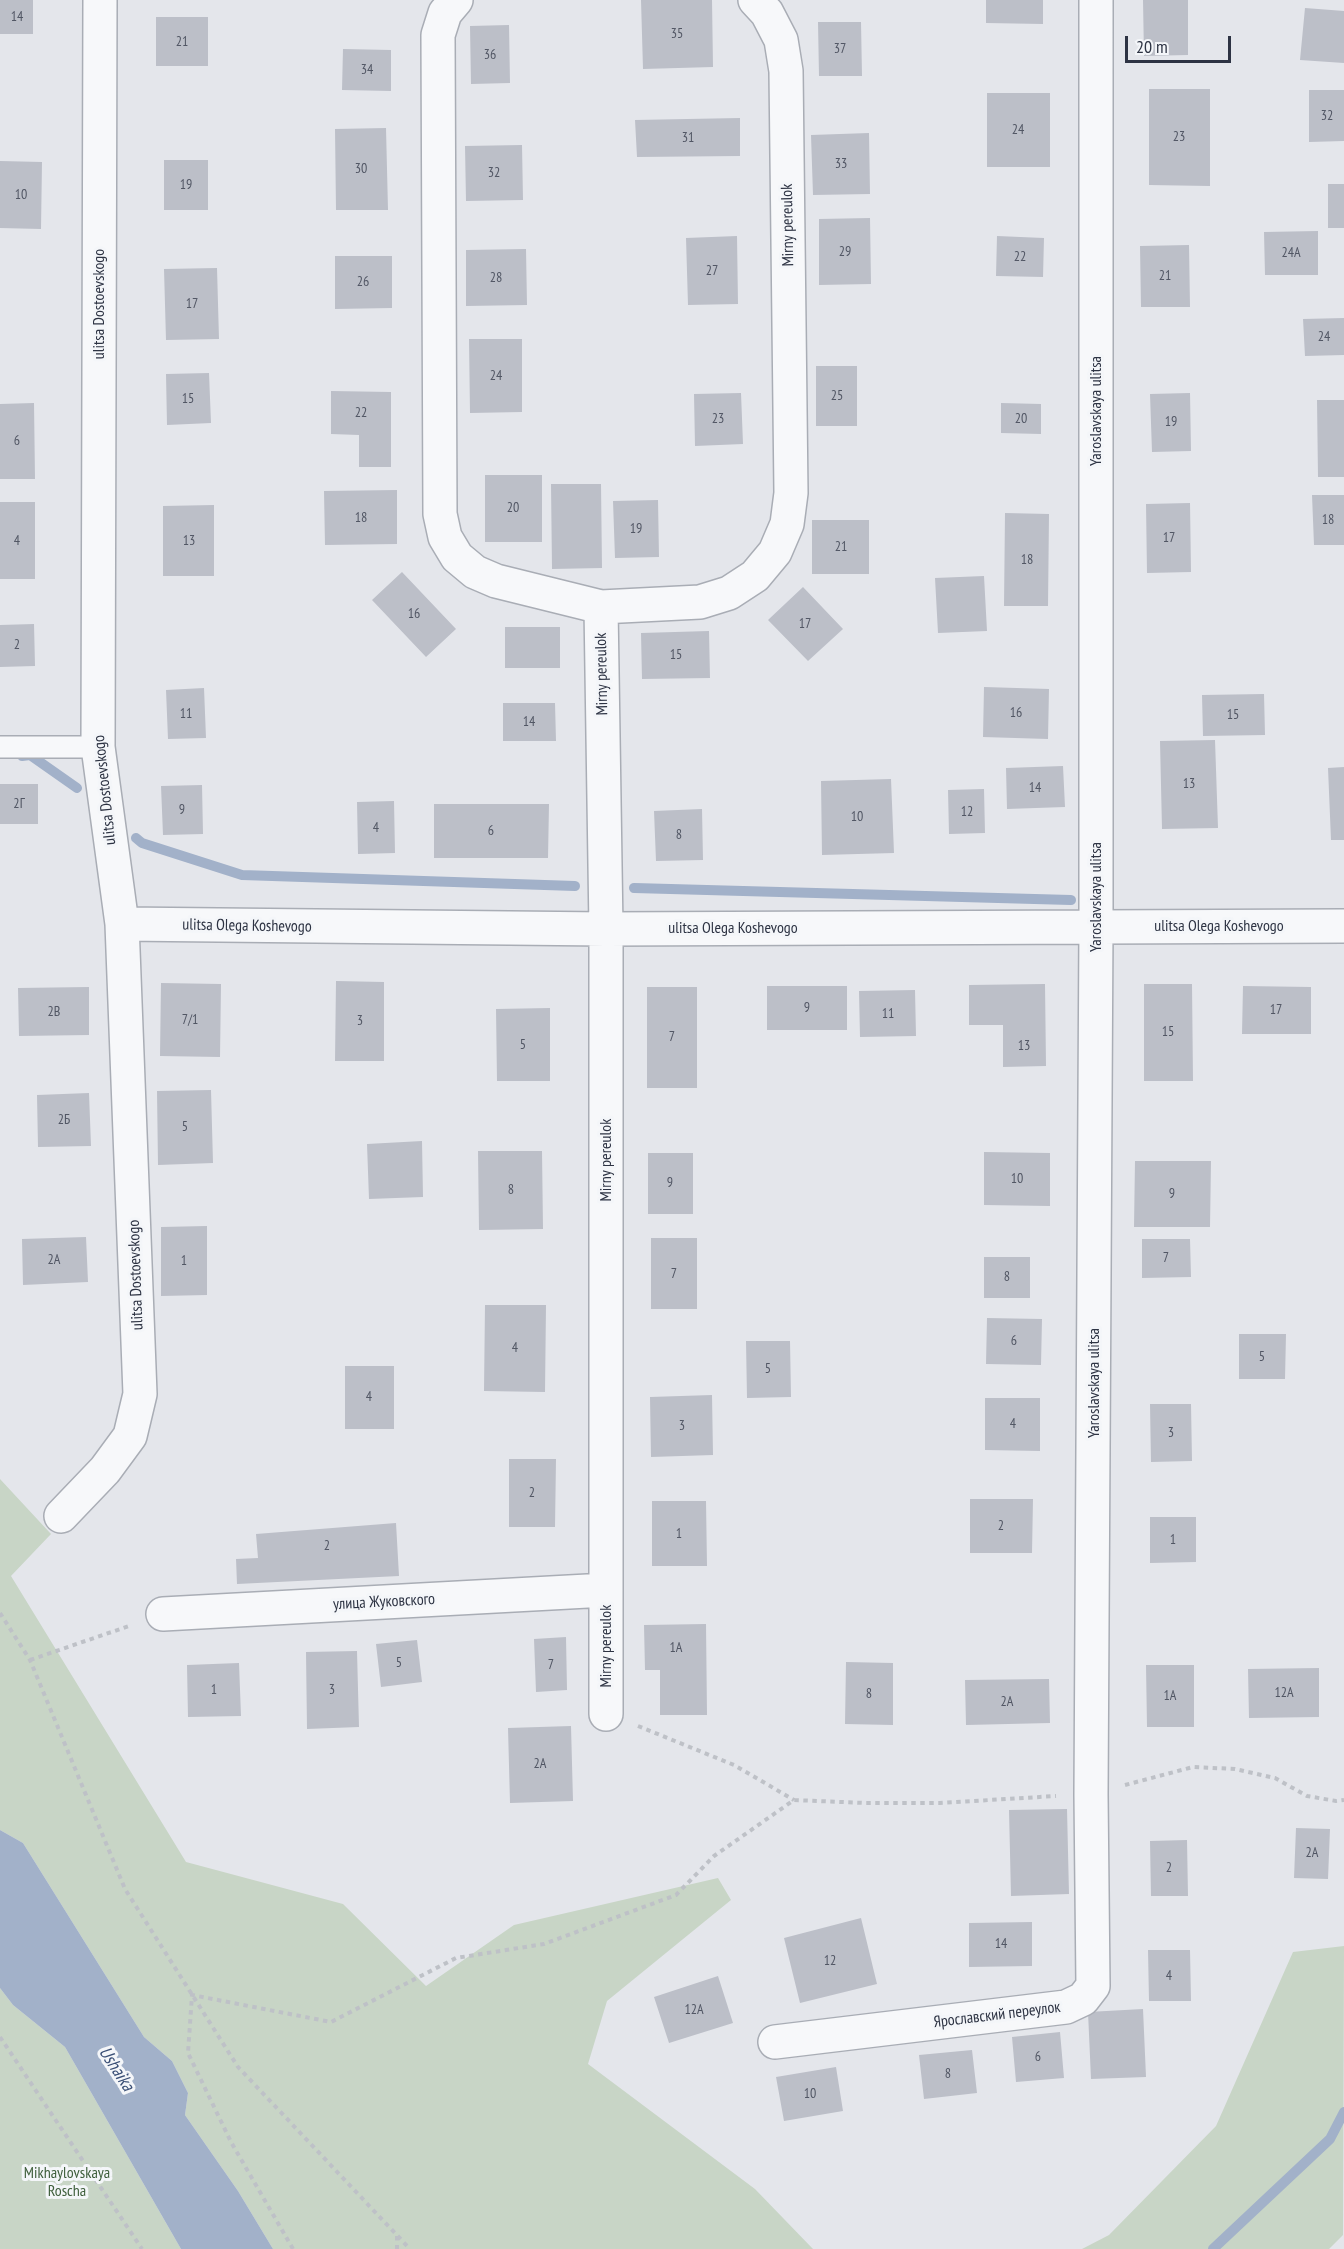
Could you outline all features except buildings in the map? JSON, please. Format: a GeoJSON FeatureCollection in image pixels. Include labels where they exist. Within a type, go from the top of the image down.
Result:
{"type":"FeatureCollection","features":[{"type":"Feature","properties":{"kind":"street","name":"ulitsa Dostoevskogo"},"geometry":{"type":"LineString","coordinates":[[61,1516],[105,1470],[130,1436],[140,1394],[122,924],[98,747],[100,0]]}},
{"type":"Feature","properties":{"kind":"street","name":"Mirny pereulok"},"geometry":{"type":"LineString","coordinates":[[456,0],[446,13],[438,35],[440,514],[445,537],[457,557],[475,572],[496,581],[601,607],[700,603],[729,593],[755,576],[775,552],[787,524],[791,494],[786,70],[781,40],[767,13],[755,0]]}},
{"type":"Feature","properties":{"kind":"street","name":"Yaroslavskaya ulitsa"},"geometry":{"type":"LineString","coordinates":[[1091,1794],[1096,926],[1096,0]]}},
{"type":"Feature","properties":{"kind":"street","name":"Mirny pereulok"},"geometry":{"type":"LineString","coordinates":[[601,607],[606,929],[606,1714]]}},
{"type":"Feature","properties":{"kind":"street","name":"ulitsa Olega Koshevogo"},"geometry":{"type":"LineString","coordinates":[[122,924],[606,929],[1344,926]]}},
{"type":"Feature","properties":{"kind":"street","name":"улица Жуковского"},"geometry":{"type":"LineString","coordinates":[[163,1614],[606,1590]]}},
{"type":"Feature","properties":{"kind":"street","name":"Ярославский переулок"},"geometry":{"type":"LineString","coordinates":[[775,2042],[1066,2007],[1083,1999],[1093,1986],[1091,1794]]}},
{"type":"Feature","properties":{"kind":"lane"},"geometry":{"type":"LineString","coordinates":[[0,747],[98,747]]}},
{"type":"Feature","properties":{"kind":"path"},"geometry":{"type":"LineString","coordinates":[[0,1613],[30,1660],[124,1889],[238,2067],[410,2249]]}},
{"type":"Feature","properties":{"kind":"path"},"geometry":{"type":"LineString","coordinates":[[30,1660],[163,1614]]}},
{"type":"Feature","properties":{"kind":"path"},"geometry":{"type":"LineString","coordinates":[[606,1714],[734,1765],[794,1800],[830,1800]]}},
{"type":"Feature","properties":{"kind":"path"},"geometry":{"type":"LineString","coordinates":[[192,1995],[331,2022],[456,1958],[544,1944],[676,1895],[714,1856],[794,1800]]}},
{"type":"Feature","properties":{"kind":"path"},"geometry":{"type":"LineString","coordinates":[[192,1995],[188,2054],[231,2142],[293,2249]]}},
{"type":"Feature","properties":{"kind":"path"},"geometry":{"type":"LineString","coordinates":[[0,2037],[142,2249]]}},
{"type":"Feature","properties":{"kind":"path"},"geometry":{"type":"LineString","coordinates":[[397,2236],[397,2249]]}},
{"type":"Feature","properties":{"kind":"green space"},"geometry":{"type":"Polygon","coordinates":[[[0,1479],[51,1534],[11,1576],[186,1862],[343,1904],[426,1986],[514,1925],[718,1878],[731,1900],[607,2001],[588,2064],[755,2189],[813,2249],[273,2249],[238,2191],[185,2115],[188,2093],[172,2061],[144,2037],[23,1843],[0,1830],[0,1479]]]}},
{"type":"Feature","properties":{"kind":"green space"},"geometry":{"type":"Polygon","coordinates":[[[1344,1946],[1343,2235],[1329,2249],[1082,2249],[1109,2235],[1216,2126],[1293,1952],[1344,1946]]]}},
{"type":"Feature","properties":{"kind":"green space","name":"Mikhaylovskaya Roscha"},"geometry":{"type":"Polygon","coordinates":[[[0,1988],[13,2005],[65,2047],[181,2249],[0,2249],[0,1988]]]}},
{"type":"Feature","properties":{"kind":"water","name":"Ushaika"},"geometry":{"type":"Polygon","coordinates":[[[0,1830],[23,1843],[144,2037],[172,2061],[188,2093],[185,2115],[238,2191],[273,2249],[181,2249],[65,2047],[13,2005],[0,1988],[0,1830]]]}},
{"type":"Feature","properties":{"kind":"waterway"},"geometry":{"type":"LineString","coordinates":[[22,756],[30,755],[77,788]]}},
{"type":"Feature","properties":{"kind":"waterway"},"geometry":{"type":"LineString","coordinates":[[136,838],[142,843],[242,875],[575,886]]}},
{"type":"Feature","properties":{"kind":"waterway"},"geometry":{"type":"LineString","coordinates":[[634,888],[1071,900]]}},
{"type":"Feature","properties":{"kind":"waterway"},"geometry":{"type":"LineString","coordinates":[[1213,2249],[1330,2139],[1344,2112]]}}]}
